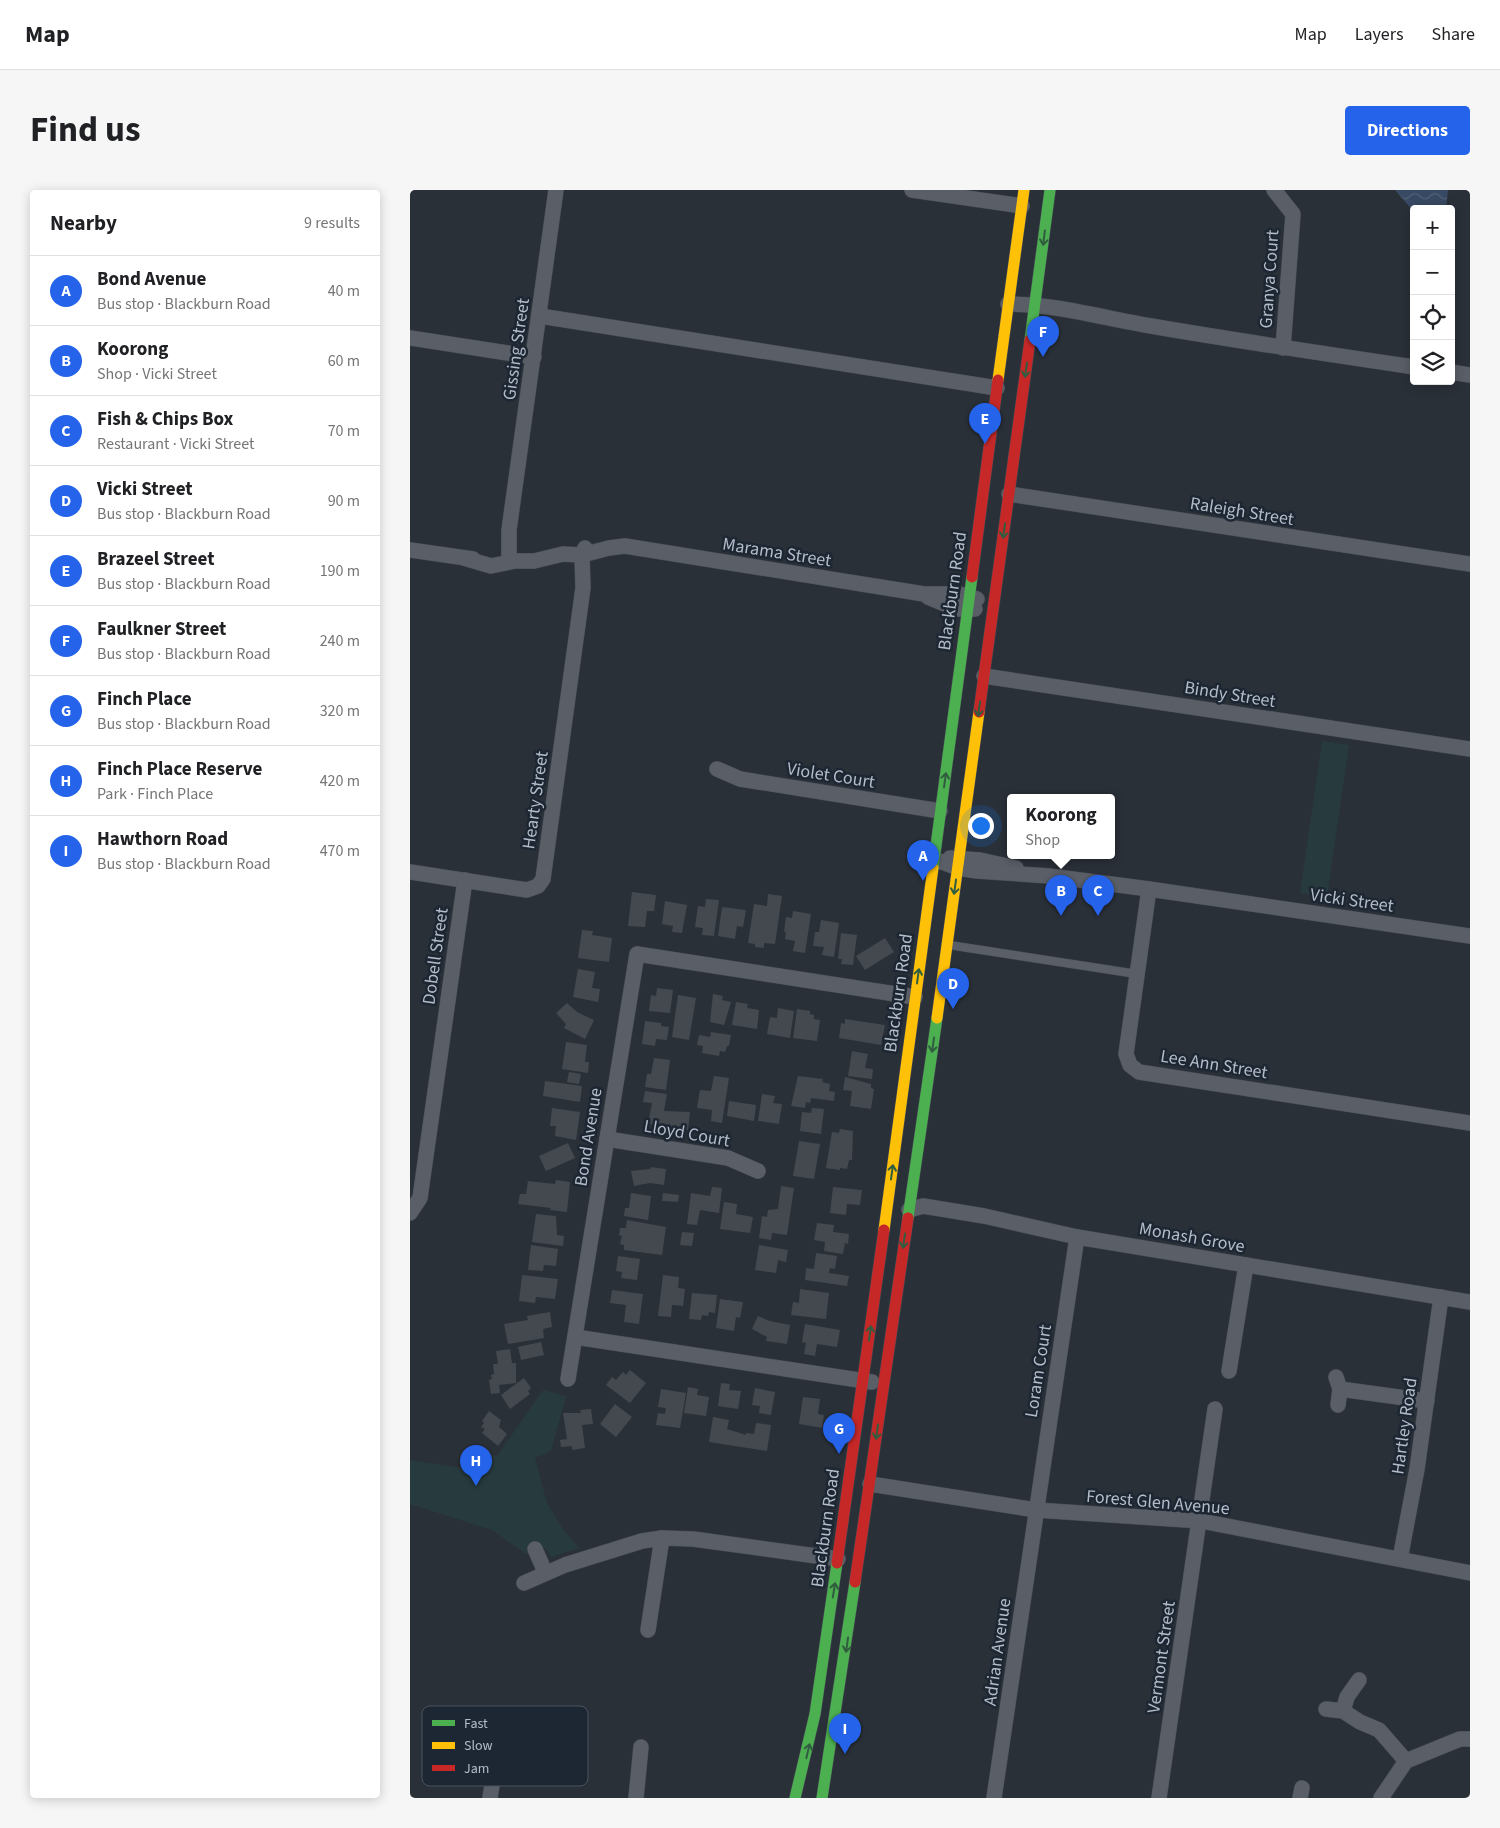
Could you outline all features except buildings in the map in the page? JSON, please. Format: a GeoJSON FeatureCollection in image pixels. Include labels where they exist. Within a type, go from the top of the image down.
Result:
{"type":"FeatureCollection","features":[{"type":"Feature","properties":{"kind":"main road","name":"Blackburn Road"},"geometry":{"type":"LineString","coordinates":[[795,1798],[815,1714],[864,1381],[1024,190]]}},
{"type":"Feature","properties":{"kind":"main road"},"geometry":{"type":"LineString","coordinates":[[822,1798],[832,1751],[947,945],[1050,190]]}},
{"type":"Feature","properties":{"kind":"street","name":"Gissing Street"},"geometry":{"type":"LineString","coordinates":[[513,556],[509,530],[513,514],[556,190]]}},
{"type":"Feature","properties":{"kind":"street"},"geometry":{"type":"LineString","coordinates":[[912,190],[1022,206]]}},
{"type":"Feature","properties":{"kind":"street","name":"Granya Court"},"geometry":{"type":"LineString","coordinates":[[1274,190],[1293,214],[1283,348]]}},
{"type":"Feature","properties":{"kind":"street"},"geometry":{"type":"LineString","coordinates":[[1008,304],[1410,366]]}},
{"type":"Feature","properties":{"kind":"street"},"geometry":{"type":"LineString","coordinates":[[540,316],[997,388]]}},
{"type":"Feature","properties":{"kind":"street"},"geometry":{"type":"LineString","coordinates":[[410,338],[534,357]]}},
{"type":"Feature","properties":{"kind":"street"},"geometry":{"type":"LineString","coordinates":[[1455,373],[1470,375]]}},
{"type":"Feature","properties":{"kind":"street","name":"Raleigh Street"},"geometry":{"type":"LineString","coordinates":[[1009,494],[1470,564]]}},
{"type":"Feature","properties":{"kind":"street","name":"Marama Street"},"geometry":{"type":"LineString","coordinates":[[410,550],[489,560],[565,546],[586,551],[625,546],[924,594],[969,596],[994,606]]}},
{"type":"Feature","properties":{"kind":"street","name":"Hearty Street"},"geometry":{"type":"LineString","coordinates":[[410,872],[527,890],[538,886],[543,879],[583,588],[586,551]]}},
{"type":"Feature","properties":{"kind":"street","name":"Marama Street"},"geometry":{"type":"LineString","coordinates":[[924,594],[956,609],[967,611]]}},
{"type":"Feature","properties":{"kind":"street"},"geometry":{"type":"LineString","coordinates":[[967,611],[994,606]]}},
{"type":"Feature","properties":{"kind":"street","name":"Bindy Street"},"geometry":{"type":"LineString","coordinates":[[984,676],[1470,749]]}},
{"type":"Feature","properties":{"kind":"street","name":"Violet Court"},"geometry":{"type":"LineString","coordinates":[[717,769],[740,779],[940,811]]}},
{"type":"Feature","properties":{"kind":"street","name":"Vicki Street"},"geometry":{"type":"LineString","coordinates":[[934,859],[1470,936]]}},
{"type":"Feature","properties":{"kind":"street","name":"Dobell Street"},"geometry":{"type":"LineString","coordinates":[[410,1213],[420,1198],[465,880]]}},
{"type":"Feature","properties":{"kind":"street","name":"Lee Ann Street"},"geometry":{"type":"LineString","coordinates":[[1149,889],[1126,1054],[1130,1065],[1139,1072],[1470,1123]]}},
{"type":"Feature","properties":{"kind":"street","name":"Bond Avenue"},"geometry":{"type":"LineString","coordinates":[[568,1379],[637,954],[915,997]]}},
{"type":"Feature","properties":{"kind":"street","name":"Lloyd Court"},"geometry":{"type":"LineString","coordinates":[[607,1139],[728,1158],[758,1171]]}},
{"type":"Feature","properties":{"kind":"street"},"geometry":{"type":"LineString","coordinates":[[410,1154],[425,1157]]}},
{"type":"Feature","properties":{"kind":"street","name":"Monash Grove"},"geometry":{"type":"LineString","coordinates":[[909,1210],[923,1206],[984,1216],[1077,1237],[1470,1302]]}},
{"type":"Feature","properties":{"kind":"street","name":"Loram Court"},"geometry":{"type":"LineString","coordinates":[[1036,1510],[1077,1237]]}},
{"type":"Feature","properties":{"kind":"street"},"geometry":{"type":"LineString","coordinates":[[1229,1371],[1246,1265]]}},
{"type":"Feature","properties":{"kind":"street","name":"Hartley Road"},"geometry":{"type":"LineString","coordinates":[[1400,1559],[1417,1469],[1441,1298]]}},
{"type":"Feature","properties":{"kind":"street"},"geometry":{"type":"LineString","coordinates":[[575,1337],[884,1384]]}},
{"type":"Feature","properties":{"kind":"street"},"geometry":{"type":"LineString","coordinates":[[1338,1405],[1338,1383],[1427,1401]]}},
{"type":"Feature","properties":{"kind":"street","name":"Vermont Street"},"geometry":{"type":"LineString","coordinates":[[1159,1798],[1215,1409]]}},
{"type":"Feature","properties":{"kind":"street","name":"Forest Glen Avenue"},"geometry":{"type":"LineString","coordinates":[[870,1484],[1036,1510],[1200,1521],[1470,1573]]}},
{"type":"Feature","properties":{"kind":"street","name":"Adrian Avenue"},"geometry":{"type":"LineString","coordinates":[[994,1798],[1036,1510]]}},
{"type":"Feature","properties":{"kind":"street"},"geometry":{"type":"LineString","coordinates":[[648,1630],[662,1538]]}},
{"type":"Feature","properties":{"kind":"street"},"geometry":{"type":"LineString","coordinates":[[524,1583],[545,1572],[642,1541],[662,1538],[693,1539],[838,1559]]}},
{"type":"Feature","properties":{"kind":"street"},"geometry":{"type":"LineString","coordinates":[[534,1549],[545,1572]]}},
{"type":"Feature","properties":{"kind":"street"},"geometry":{"type":"LineString","coordinates":[[1343,1711],[1347,1697],[1359,1680]]}},
{"type":"Feature","properties":{"kind":"street"},"geometry":{"type":"LineString","coordinates":[[1326,1710],[1343,1711],[1360,1722],[1379,1730],[1406,1761]]}},
{"type":"Feature","properties":{"kind":"street"},"geometry":{"type":"LineString","coordinates":[[1381,1798],[1406,1761],[1460,1739],[1470,1739]]}},
{"type":"Feature","properties":{"kind":"street"},"geometry":{"type":"LineString","coordinates":[[636,1798],[641,1747]]}},
{"type":"Feature","properties":{"kind":"lane"},"geometry":{"type":"LineString","coordinates":[[947,945],[1138,974]]}},
{"type":"Feature","properties":{"kind":"green space"},"geometry":{"type":"Polygon","coordinates":[[[1322,741],[1349,745],[1327,897],[1300,893],[1322,741]]]}},
{"type":"Feature","properties":{"kind":"green space"},"geometry":{"type":"Polygon","coordinates":[[[543,1390],[566,1396],[551,1451],[535,1458],[547,1503],[563,1529],[579,1548],[552,1557],[542,1546],[526,1554],[492,1530],[410,1504],[410,1460],[469,1469],[471,1453],[497,1456],[543,1390]]]}},
{"type":"Feature","properties":{"kind":"water"},"geometry":{"type":"Polygon","coordinates":[[[1395,190],[1448,190],[1446,205],[1410,205],[1410,207],[1395,190]]]}},
{"type":"Feature","properties":{"kind":"traffic: fast"},"geometry":{"type":"LineString","coordinates":[[1030,340],[1050,190]]}},
{"type":"Feature","properties":{"kind":"traffic: fast"},"geometry":{"type":"LineString","coordinates":[[933,868],[972,577]]}},
{"type":"Feature","properties":{"kind":"traffic: fast"},"geometry":{"type":"LineString","coordinates":[[908,1218],[937,1018]]}},
{"type":"Feature","properties":{"kind":"traffic: fast"},"geometry":{"type":"LineString","coordinates":[[795,1798],[815,1714],[837,1563]]}},
{"type":"Feature","properties":{"kind":"traffic: fast"},"geometry":{"type":"LineString","coordinates":[[822,1798],[855,1582]]}},
{"type":"Feature","properties":{"kind":"traffic: slow"},"geometry":{"type":"LineString","coordinates":[[998,380],[1024,190]]}},
{"type":"Feature","properties":{"kind":"traffic: slow"},"geometry":{"type":"LineString","coordinates":[[937,1018],[979,712]]}},
{"type":"Feature","properties":{"kind":"traffic: slow"},"geometry":{"type":"LineString","coordinates":[[884,1230],[933,868]]}},
{"type":"Feature","properties":{"kind":"traffic: jam"},"geometry":{"type":"LineString","coordinates":[[979,712],[1030,340]]}},
{"type":"Feature","properties":{"kind":"traffic: jam"},"geometry":{"type":"LineString","coordinates":[[972,577],[998,380]]}},
{"type":"Feature","properties":{"kind":"traffic: jam"},"geometry":{"type":"LineString","coordinates":[[855,1582],[908,1218]]}},
{"type":"Feature","properties":{"kind":"traffic: jam"},"geometry":{"type":"LineString","coordinates":[[837,1563],[884,1230]]}},
{"type":"Feature","properties":{"kind":"place","name":"Faulkner Street"},"geometry":{"type":"Point","coordinates":[1043,357]}},
{"type":"Feature","properties":{"kind":"place","name":"Brazeel Street"},"geometry":{"type":"Point","coordinates":[985,444]}},
{"type":"Feature","properties":{"kind":"place","name":"Bond Avenue"},"geometry":{"type":"Point","coordinates":[923,881]}},
{"type":"Feature","properties":{"kind":"place","name":"Koorong"},"geometry":{"type":"Point","coordinates":[1061,916]}},
{"type":"Feature","properties":{"kind":"place","name":"Fish & Chips Box"},"geometry":{"type":"Point","coordinates":[1098,916]}},
{"type":"Feature","properties":{"kind":"place","name":"Vicki Street"},"geometry":{"type":"Point","coordinates":[953,1009]}},
{"type":"Feature","properties":{"kind":"place","name":"Finch Place"},"geometry":{"type":"Point","coordinates":[839,1454]}},
{"type":"Feature","properties":{"kind":"place","name":"Finch Place Reserve"},"geometry":{"type":"Point","coordinates":[476,1486]}},
{"type":"Feature","properties":{"kind":"place","name":"Hawthorn Road"},"geometry":{"type":"Point","coordinates":[845,1754]}}]}
